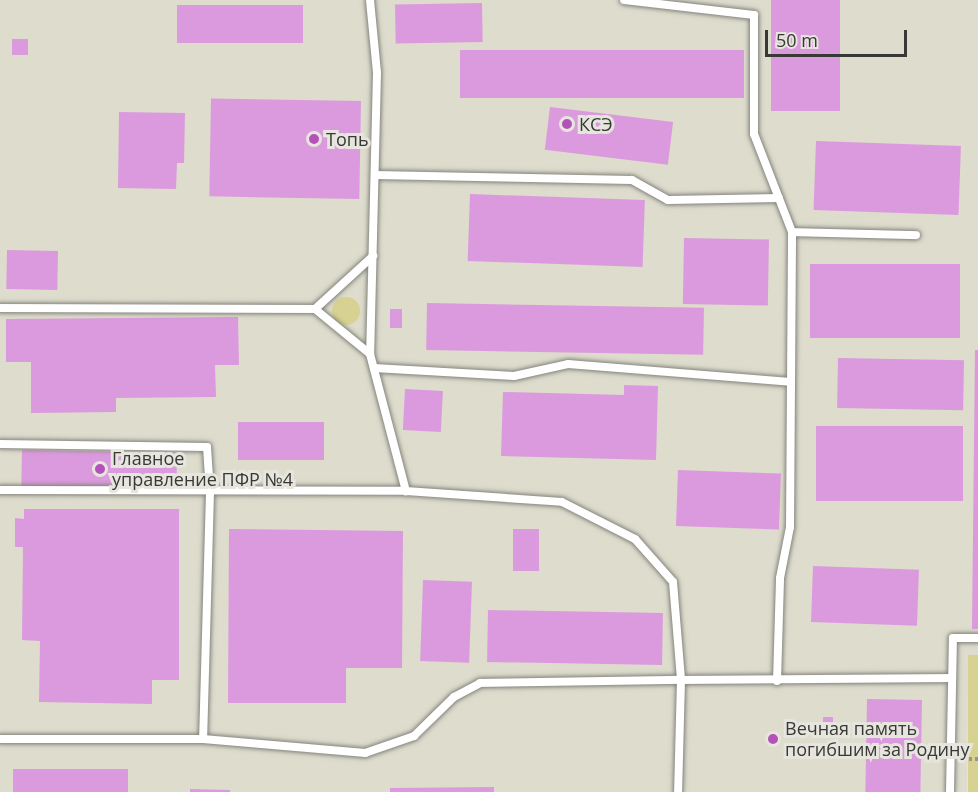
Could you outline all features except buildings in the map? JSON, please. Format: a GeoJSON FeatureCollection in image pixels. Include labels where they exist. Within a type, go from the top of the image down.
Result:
{"type":"FeatureCollection","features":[{"type":"Feature","properties":{"kind":"lane"},"geometry":{"type":"LineString","coordinates":[[370,0],[377,73],[370,354],[406,491]]}},
{"type":"Feature","properties":{"kind":"lane"},"geometry":{"type":"LineString","coordinates":[[624,0],[754,15],[754,134],[792,232],[790,527],[780,578],[777,681]]}},
{"type":"Feature","properties":{"kind":"lane"},"geometry":{"type":"LineString","coordinates":[[375,175],[632,180],[668,200],[779,198]]}},
{"type":"Feature","properties":{"kind":"lane"},"geometry":{"type":"LineString","coordinates":[[792,232],[916,236]]}},
{"type":"Feature","properties":{"kind":"lane"},"geometry":{"type":"LineString","coordinates":[[315,309],[373,256]]}},
{"type":"Feature","properties":{"kind":"lane"},"geometry":{"type":"LineString","coordinates":[[0,308],[315,309],[370,354]]}},
{"type":"Feature","properties":{"kind":"lane"},"geometry":{"type":"LineString","coordinates":[[374,368],[514,376],[568,364],[790,382]]}},
{"type":"Feature","properties":{"kind":"lane"},"geometry":{"type":"LineString","coordinates":[[0,444],[207,447],[210,492],[203,739]]}},
{"type":"Feature","properties":{"kind":"lane"},"geometry":{"type":"LineString","coordinates":[[0,490],[406,491],[562,502],[634,539],[674,582],[681,680],[678,792]]}},
{"type":"Feature","properties":{"kind":"lane"},"geometry":{"type":"LineString","coordinates":[[950,792],[953,638],[978,638]]}},
{"type":"Feature","properties":{"kind":"lane"},"geometry":{"type":"LineString","coordinates":[[0,739],[203,739],[365,753],[414,736],[454,697],[480,683],[952,678]]}},
{"type":"Feature","properties":{"kind":"shaded area"},"geometry":{"type":"Polygon","coordinates":[[[0,0],[978,0],[978,655],[968,656],[967,792],[0,792],[0,0]]]}},
{"type":"Feature","properties":{"kind":"shaded area"},"geometry":{"type":"Polygon","coordinates":[[[346,297],[356,301],[360,311],[356,321],[346,325],[336,321],[332,311],[336,301],[346,297]]]}},
{"type":"Feature","properties":{"kind":"shaded area"},"geometry":{"type":"Polygon","coordinates":[[[968,655],[978,655],[978,792],[968,792],[968,655]]]}},
{"type":"Feature","properties":{"kind":"place","name":"КСЭ"},"geometry":{"type":"Point","coordinates":[567,124]}},
{"type":"Feature","properties":{"kind":"place","name":"Топь"},"geometry":{"type":"Point","coordinates":[314,139]}},
{"type":"Feature","properties":{"kind":"place","name":"Главное управление ПФР №4"},"geometry":{"type":"Point","coordinates":[100,469]}},
{"type":"Feature","properties":{"kind":"place","name":"Вечная память погибшим за Родину"},"geometry":{"type":"Point","coordinates":[773,739]}}]}
